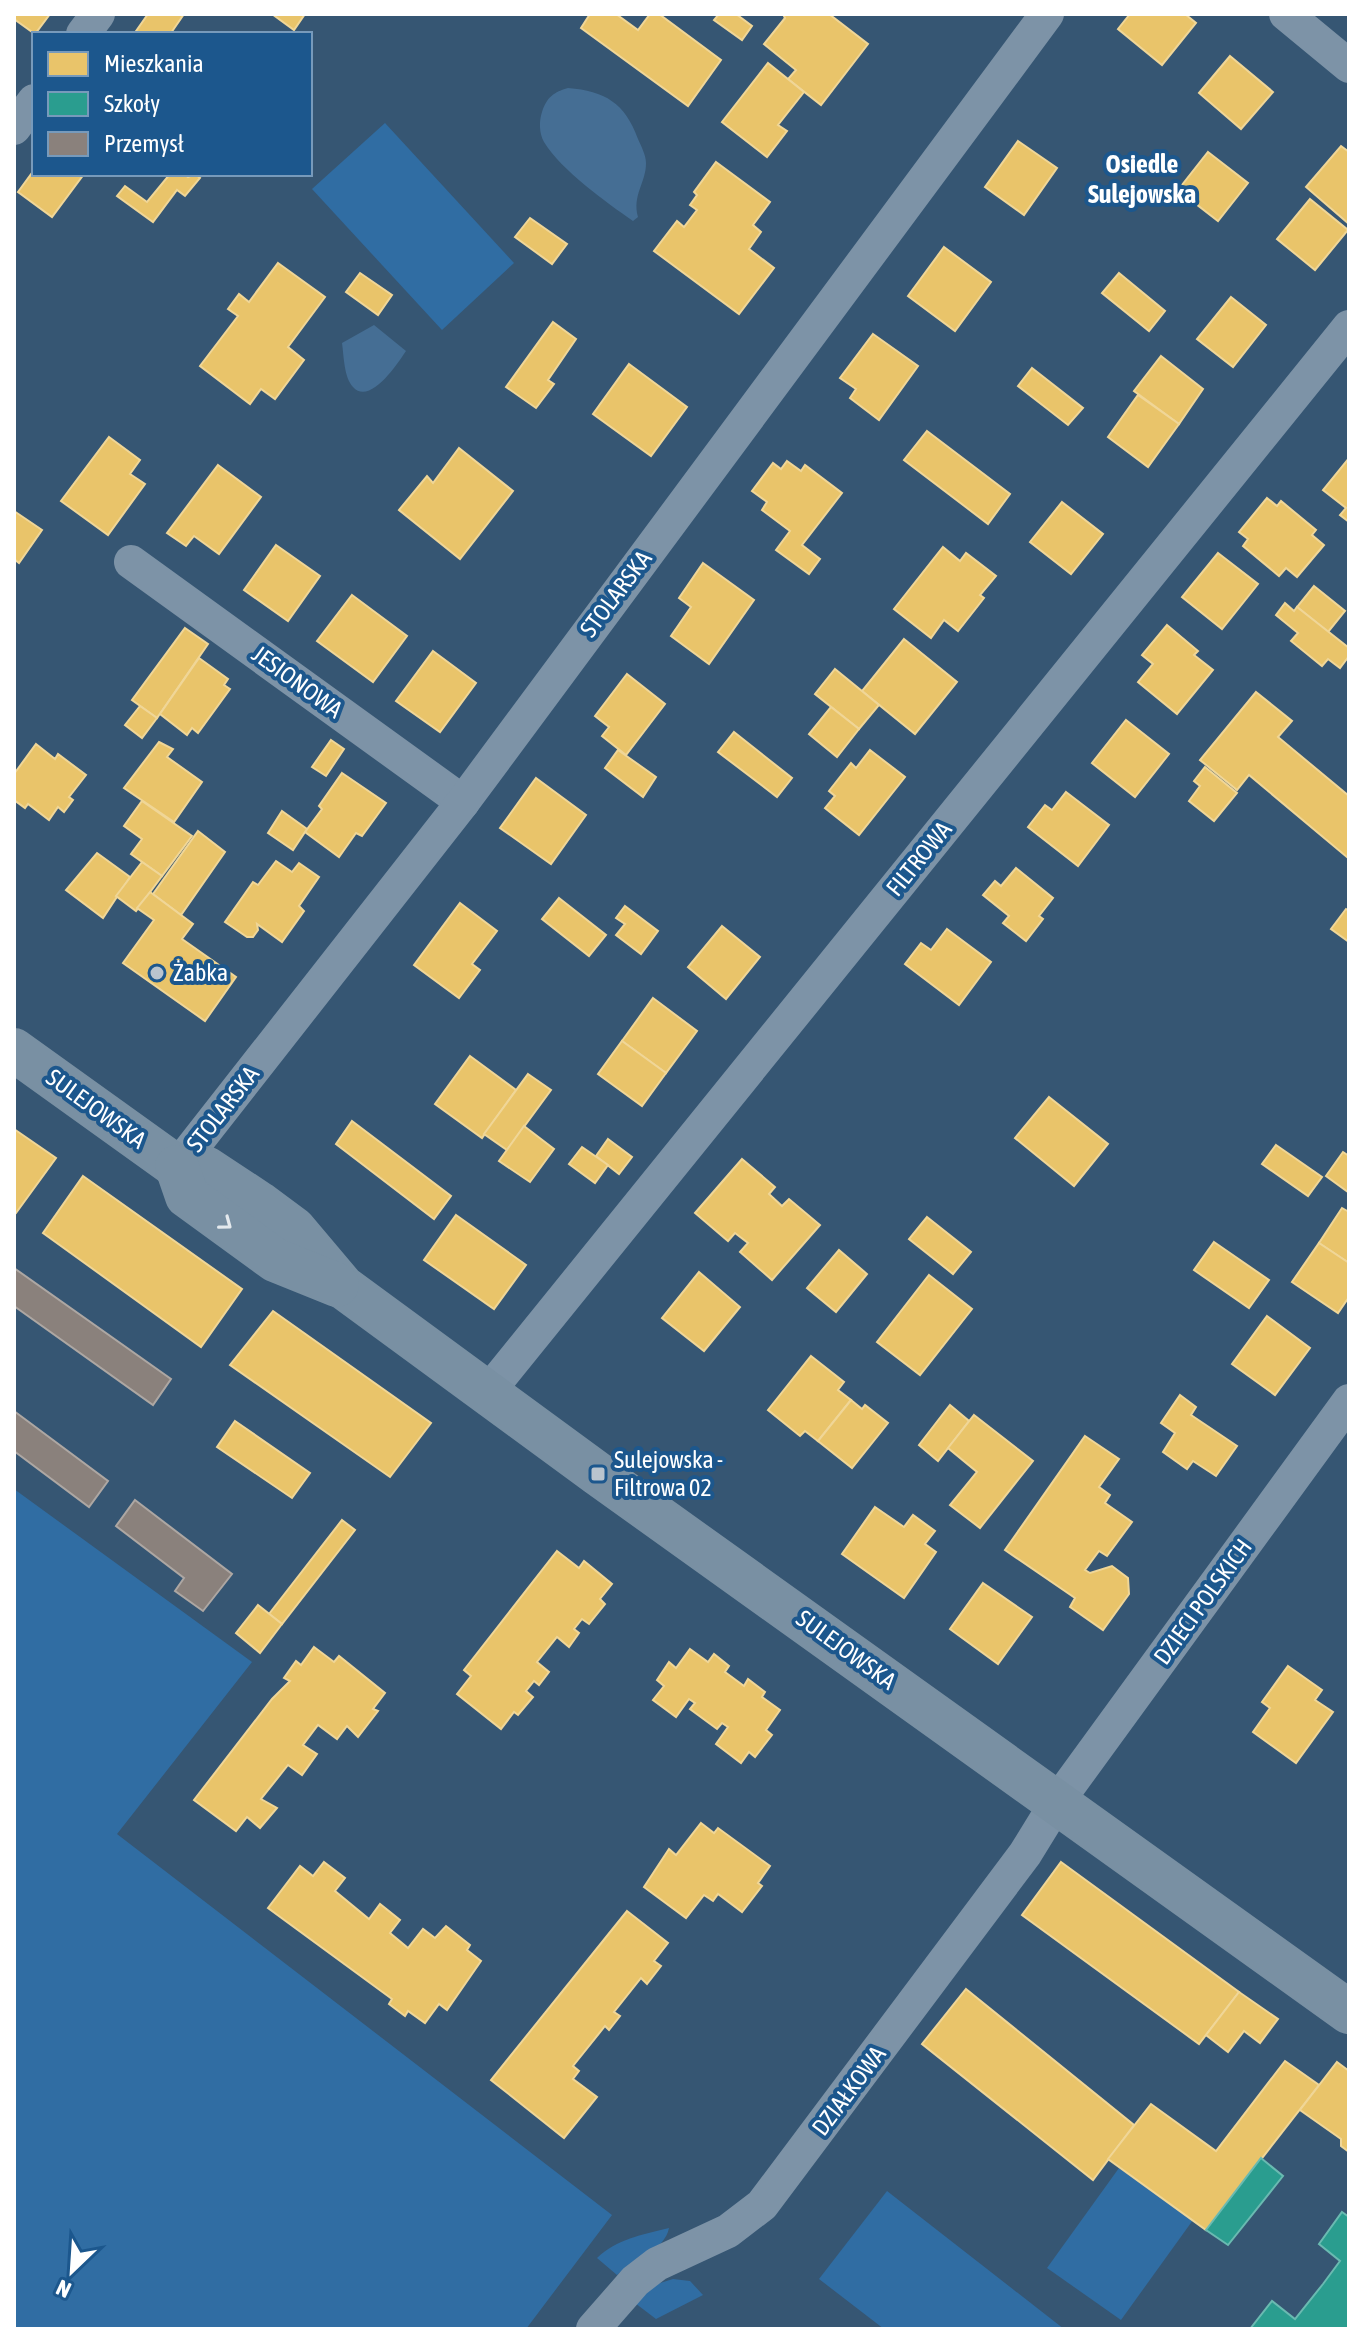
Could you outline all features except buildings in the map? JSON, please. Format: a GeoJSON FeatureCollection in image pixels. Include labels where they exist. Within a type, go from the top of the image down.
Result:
{"type":"FeatureCollection","features":[{"type":"Feature","properties":{"kind":"main road","name":"SULEJOWSKA"},"geometry":{"type":"LineString","coordinates":[[14,1050],[177,1167],[187,1196],[275,1260],[343,1287],[598,1474],[1349,2012]]}},
{"type":"Feature","properties":{"kind":"street"},"geometry":{"type":"LineString","coordinates":[[84,32],[98,14]]}},
{"type":"Feature","properties":{"kind":"street","name":"STOLARSKA"},"geometry":{"type":"LineString","coordinates":[[177,1167],[463,802],[1047,14]]}},
{"type":"Feature","properties":{"kind":"street"},"geometry":{"type":"LineString","coordinates":[[1286,14],[1349,66]]}},
{"type":"Feature","properties":{"kind":"street"},"geometry":{"type":"LineString","coordinates":[[14,128],[32,104]]}},
{"type":"Feature","properties":{"kind":"street","name":"FILTROWA"},"geometry":{"type":"LineString","coordinates":[[488,1392],[1349,327]]}},
{"type":"Feature","properties":{"kind":"street","name":"JESIONOWA"},"geometry":{"type":"LineString","coordinates":[[131,562],[463,802]]}},
{"type":"Feature","properties":{"kind":"street","name":"DZIECI POLSKICH"},"geometry":{"type":"LineString","coordinates":[[1057,1802],[1349,1401]]}},
{"type":"Feature","properties":{"kind":"street","name":"DZIAŁKOWA"},"geometry":{"type":"LineString","coordinates":[[593,2329],[635,2281],[657,2264],[728,2231],[762,2205],[1025,1854],[1057,1802]]}},
{"type":"Feature","properties":{"kind":"shaded area"},"geometry":{"type":"Polygon","coordinates":[[[568,88],[593,92],[612,101],[633,127],[646,163],[637,202],[638,217],[633,221],[573,175],[544,142],[540,123],[546,102],[568,88]]]}},
{"type":"Feature","properties":{"kind":"shaded area"},"geometry":{"type":"Polygon","coordinates":[[[385,123],[514,263],[442,330],[312,189],[385,123]]]}},
{"type":"Feature","properties":{"kind":"shaded area"},"geometry":{"type":"Polygon","coordinates":[[[374,325],[406,351],[383,381],[367,391],[360,391],[353,387],[348,378],[342,343],[374,325]]]}},
{"type":"Feature","properties":{"kind":"shaded area"},"geometry":{"type":"Polygon","coordinates":[[[14,1489],[252,1662],[117,1834],[612,2215],[526,2329],[14,2329],[14,1489]]]}},
{"type":"Feature","properties":{"kind":"shaded area"},"geometry":{"type":"Polygon","coordinates":[[[1119,2168],[1193,2220],[1121,2320],[1047,2268],[1119,2168]]]}},
{"type":"Feature","properties":{"kind":"shaded area"},"geometry":{"type":"Polygon","coordinates":[[[887,2191],[1064,2329],[884,2329],[819,2279],[887,2191]]]}},
{"type":"Feature","properties":{"kind":"shaded area"},"geometry":{"type":"Polygon","coordinates":[[[669,2228],[655,2249],[617,2275],[597,2258],[621,2242],[669,2228]]]}},
{"type":"Feature","properties":{"kind":"shaded area"},"geometry":{"type":"Polygon","coordinates":[[[673,2279],[690,2281],[703,2295],[656,2319],[635,2303],[657,2284],[673,2279]]]}},
{"type":"Feature","properties":{"kind":"place","name":"Żabka"},"geometry":{"type":"Point","coordinates":[157,973]}},
{"type":"Feature","properties":{"kind":"place","name":"Sulejowska - Filtrowa 02"},"geometry":{"type":"Point","coordinates":[598,1474]}},
{"type":"Feature","properties":{"kind":"district","name":"Osiedle Sulejowska"},"geometry":{"type":"Point","coordinates":[1142,179]}}]}
